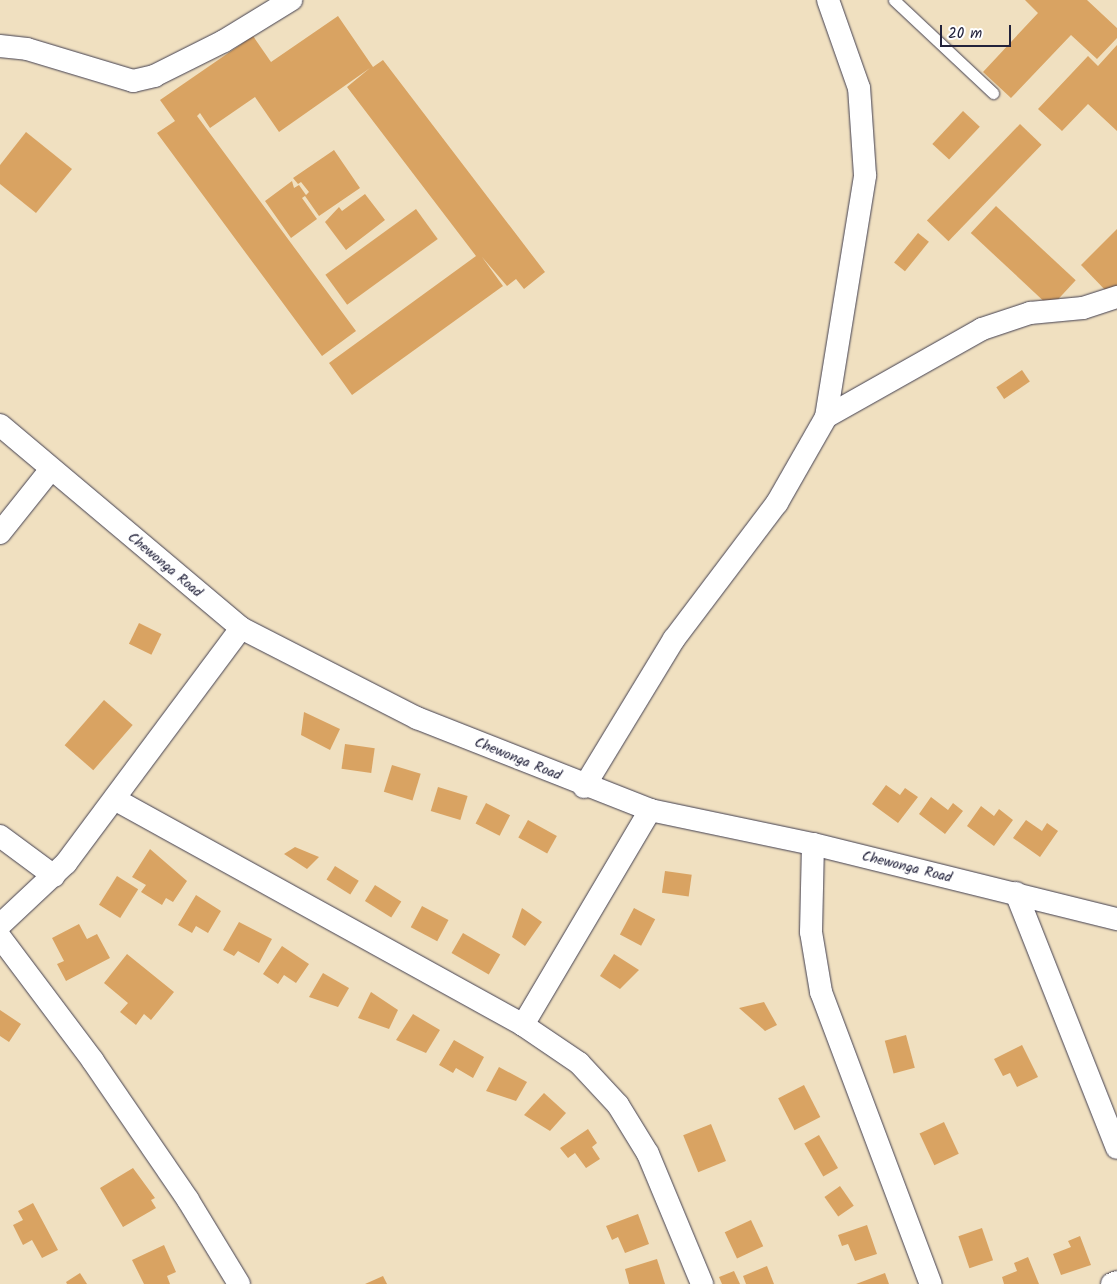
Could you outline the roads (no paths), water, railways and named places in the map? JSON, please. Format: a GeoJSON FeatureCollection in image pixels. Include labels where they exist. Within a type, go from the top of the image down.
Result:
{"type":"FeatureCollection","features":[{"type":"Feature","properties":{"kind":"street"},"geometry":{"type":"LineString","coordinates":[[0,46],[27,49],[133,81],[154,76],[224,41],[291,0]]}},
{"type":"Feature","properties":{"kind":"street"},"geometry":{"type":"LineString","coordinates":[[584,787],[674,639],[777,503],[826,417],[865,175],[859,88],[828,0]]}},
{"type":"Feature","properties":{"kind":"street"},"geometry":{"type":"LineString","coordinates":[[826,417],[982,329],[1030,313],[1083,308],[1117,297]]}},
{"type":"Feature","properties":{"kind":"street","name":"Chewonga Road"},"geometry":{"type":"LineString","coordinates":[[0,425],[241,628],[417,718],[584,787],[650,810],[813,844],[1117,919]]}},
{"type":"Feature","properties":{"kind":"street"},"geometry":{"type":"LineString","coordinates":[[0,533],[51,469]]}},
{"type":"Feature","properties":{"kind":"street"},"geometry":{"type":"LineString","coordinates":[[0,925],[54,876],[116,800],[241,628]]}},
{"type":"Feature","properties":{"kind":"street"},"geometry":{"type":"LineString","coordinates":[[116,800],[523,1025],[579,1063],[618,1105],[648,1154],[702,1284]]}},
{"type":"Feature","properties":{"kind":"street"},"geometry":{"type":"LineString","coordinates":[[523,1025],[650,810]]}},
{"type":"Feature","properties":{"kind":"street"},"geometry":{"type":"LineString","coordinates":[[0,836],[54,876]]}},
{"type":"Feature","properties":{"kind":"street"},"geometry":{"type":"LineString","coordinates":[[813,844],[811,932],[821,992],[931,1284]]}},
{"type":"Feature","properties":{"kind":"street"},"geometry":{"type":"LineString","coordinates":[[1016,893],[1117,1148]]}},
{"type":"Feature","properties":{"kind":"street"},"geometry":{"type":"LineString","coordinates":[[0,937],[99,1070],[188,1200],[239,1284]]}},
{"type":"Feature","properties":{"kind":"street"},"geometry":{"type":"LineString","coordinates":[[1112,1284],[1117,1282]]}},
{"type":"Feature","properties":{"kind":"lane"},"geometry":{"type":"LineString","coordinates":[[894,0],[993,93]]}}]}
